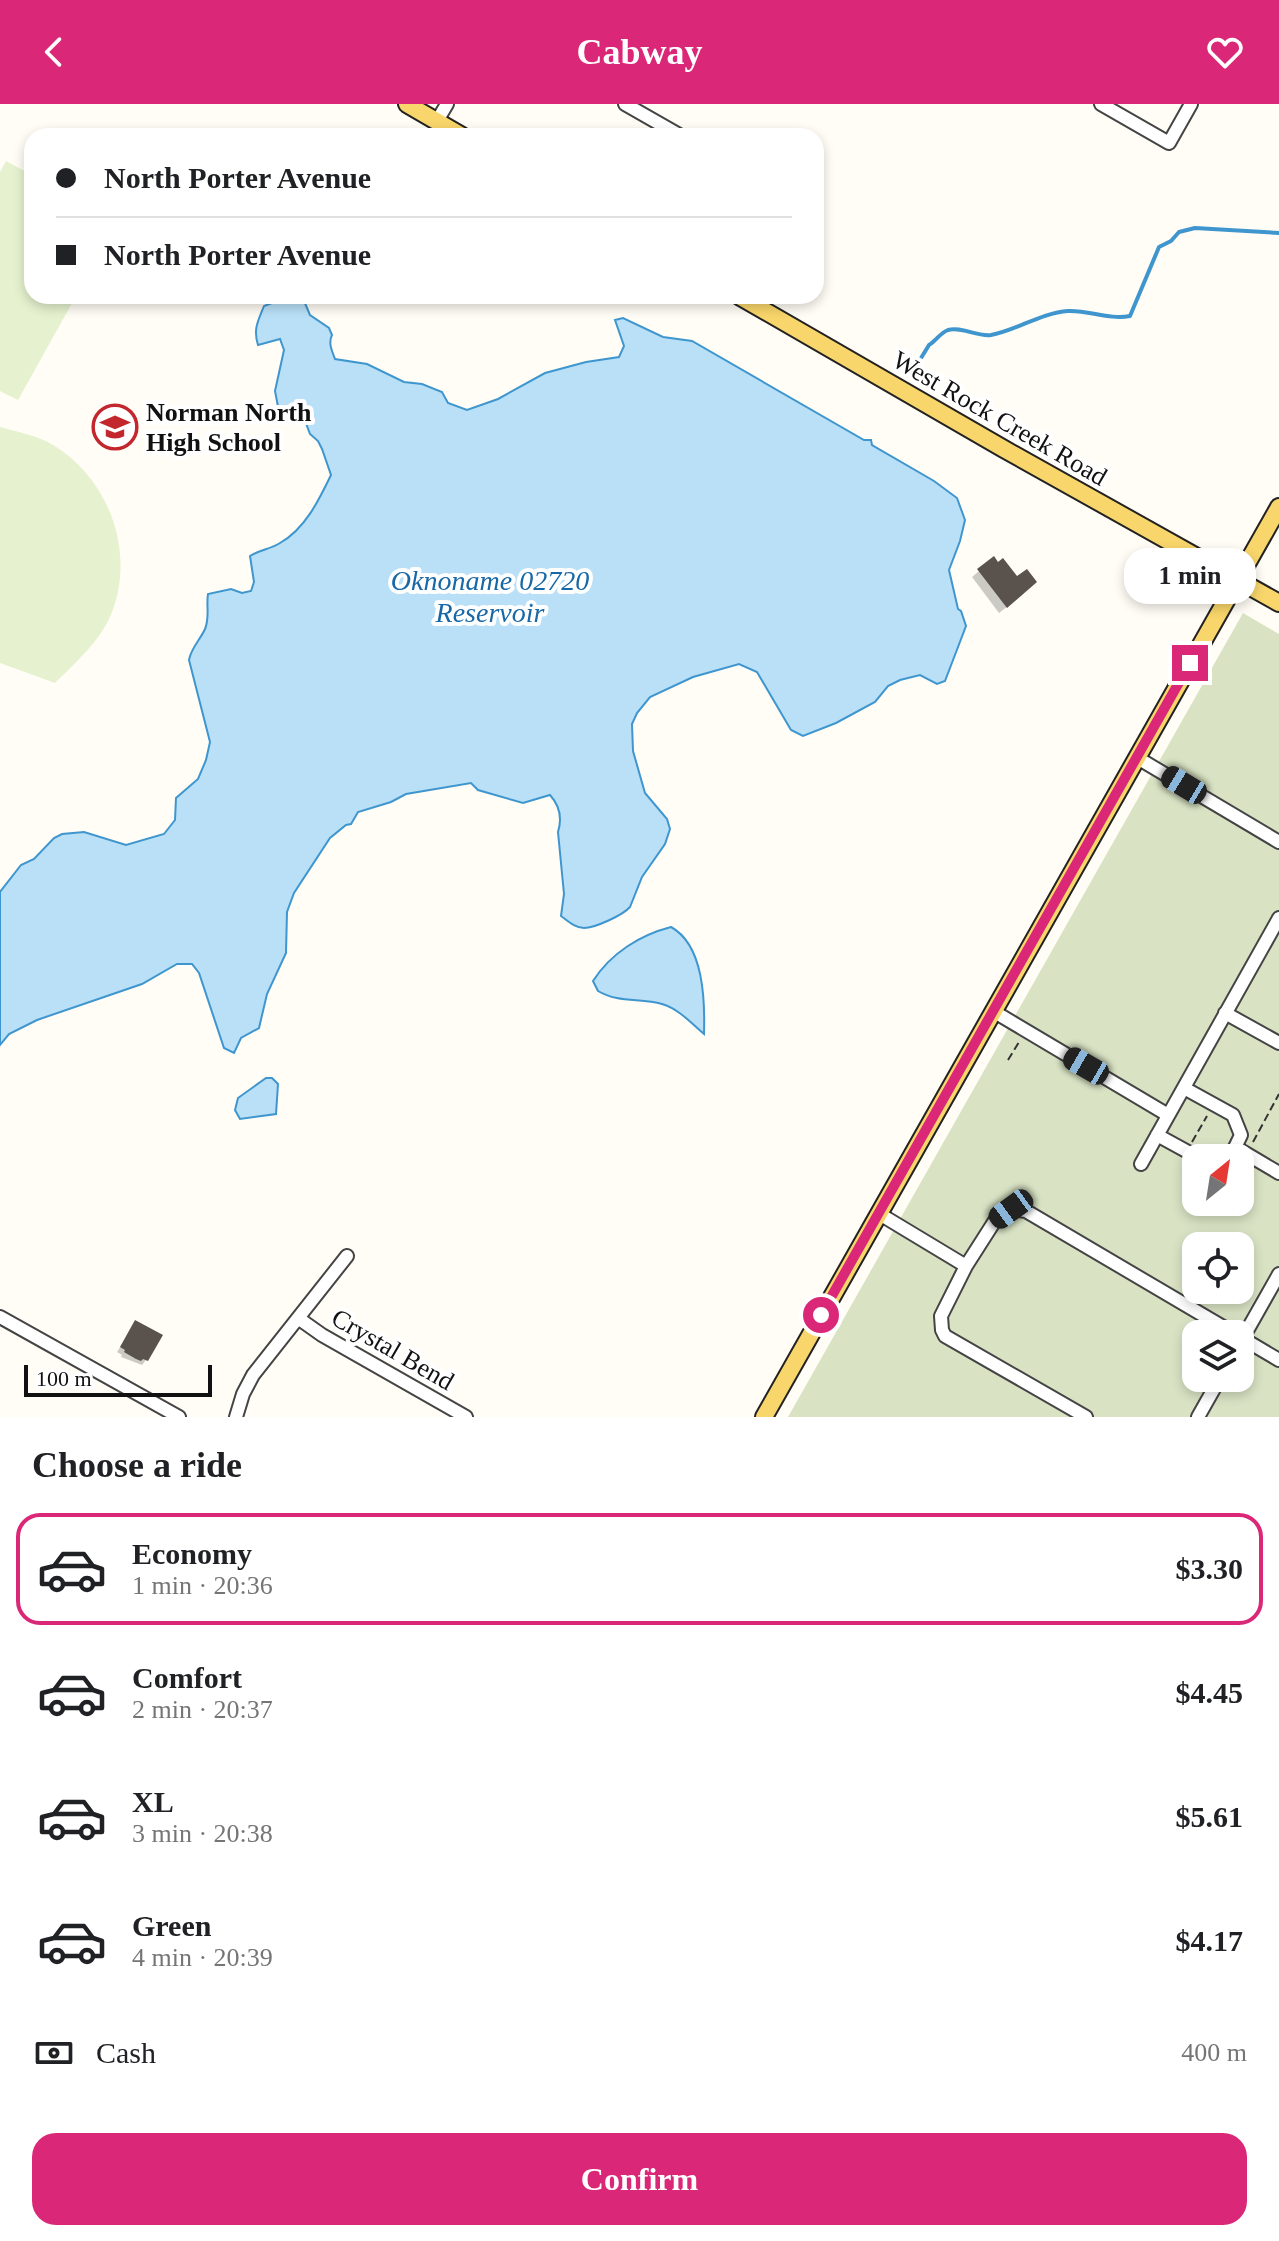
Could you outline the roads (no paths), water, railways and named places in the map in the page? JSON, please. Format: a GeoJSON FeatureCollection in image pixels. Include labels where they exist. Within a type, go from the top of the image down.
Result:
{"type":"FeatureCollection","features":[{"type":"Feature","properties":{"kind":"main road"},"geometry":{"type":"LineString","coordinates":[[407,104],[449,128]]}},
{"type":"Feature","properties":{"kind":"main road","name":"West Rock Creek Road"},"geometry":{"type":"LineString","coordinates":[[753,304],[1279,603]]}},
{"type":"Feature","properties":{"kind":"main road"},"geometry":{"type":"LineString","coordinates":[[764,1417],[1136,757],[1277,514]]}},
{"type":"Feature","properties":{"kind":"street"},"geometry":{"type":"LineString","coordinates":[[437,121],[447,104]]}},
{"type":"Feature","properties":{"kind":"street"},"geometry":{"type":"LineString","coordinates":[[625,104],[667,128]]}},
{"type":"Feature","properties":{"kind":"street"},"geometry":{"type":"LineString","coordinates":[[1101,104],[1169,143],[1191,104]]}},
{"type":"Feature","properties":{"kind":"street"},"geometry":{"type":"LineString","coordinates":[[1136,757],[1279,842]]}},
{"type":"Feature","properties":{"kind":"street"},"geometry":{"type":"LineString","coordinates":[[1141,1164],[1279,918]]}},
{"type":"Feature","properties":{"kind":"street"},"geometry":{"type":"LineString","coordinates":[[993,1011],[1168,1115]]}},
{"type":"Feature","properties":{"kind":"street"},"geometry":{"type":"LineString","coordinates":[[1225,1013],[1279,1043]]}},
{"type":"Feature","properties":{"kind":"street"},"geometry":{"type":"LineString","coordinates":[[1184,1088],[1233,1115],[1241,1144]]}},
{"type":"Feature","properties":{"kind":"street"},"geometry":{"type":"LineString","coordinates":[[1157,1135],[1182,1149]]}},
{"type":"Feature","properties":{"kind":"street"},"geometry":{"type":"LineString","coordinates":[[1254,1158],[1279,1173]]}},
{"type":"Feature","properties":{"kind":"street"},"geometry":{"type":"LineString","coordinates":[[1086,1417],[945,1336],[942,1330],[941,1316],[966,1266],[996,1219],[1011,1209],[1026,1211],[1209,1320]]}},
{"type":"Feature","properties":{"kind":"street"},"geometry":{"type":"LineString","coordinates":[[878,1213],[966,1266]]}},
{"type":"Feature","properties":{"kind":"street"},"geometry":{"type":"LineString","coordinates":[[236,1417],[253,1375],[347,1256]]}},
{"type":"Feature","properties":{"kind":"street"},"geometry":{"type":"LineString","coordinates":[[1250,1320],[1279,1274]]}},
{"type":"Feature","properties":{"kind":"street"},"geometry":{"type":"LineString","coordinates":[[0,1317],[179,1417]]}},
{"type":"Feature","properties":{"kind":"street","name":"Crystal Bend"},"geometry":{"type":"LineString","coordinates":[[298,1318],[444,1412],[466,1417]]}},
{"type":"Feature","properties":{"kind":"street"},"geometry":{"type":"LineString","coordinates":[[1254,1346],[1279,1360]]}},
{"type":"Feature","properties":{"kind":"street"},"geometry":{"type":"LineString","coordinates":[[1198,1417],[1212,1392]]}},
{"type":"Feature","properties":{"kind":"water","name":"Oknoname 02720 Reservoir"},"geometry":{"type":"Polygon","coordinates":[[[305,304],[310,315],[329,328],[335,359],[367,364],[404,382],[422,384],[442,392],[448,403],[467,410],[498,399],[545,373],[619,357],[624,346],[615,320],[623,318],[663,337],[692,341],[864,440],[871,440],[872,445],[957,498],[965,520],[949,570],[958,609],[966,626],[945,681],[937,684],[920,675],[900,680],[888,686],[875,702],[803,736],[791,730],[757,672],[739,664],[693,677],[650,697],[632,724],[633,751],[645,793],[667,819],[670,829],[665,844],[642,877],[630,907],[608,920],[581,928],[561,916],[564,894],[558,832],[560,817],[550,795],[523,803],[478,790],[471,783],[406,794],[358,812],[351,824],[330,838],[294,893],[287,912],[286,953],[267,994],[259,1028],[241,1038],[234,1053],[224,1048],[199,973],[192,964],[177,964],[142,984],[37,1020],[9,1034],[0,1045],[0,892],[21,865],[34,859],[62,834],[84,832],[126,845],[164,834],[175,820],[176,798],[198,779],[210,742],[189,660],[206,625],[208,594],[231,589],[242,593],[251,591],[254,582],[250,556],[276,545],[297,530],[316,504],[331,475],[322,449],[310,434],[302,413],[298,410],[279,412],[275,391],[284,350],[280,339],[258,345],[256,330],[264,306],[305,304]]]}},
{"type":"Feature","properties":{"kind":"water"},"geometry":{"type":"Polygon","coordinates":[[[671,927],[682,935],[696,960],[703,990],[704,1034],[668,1006],[606,995],[598,991],[593,981],[608,962],[627,946],[671,927]]]}},
{"type":"Feature","properties":{"kind":"water"},"geometry":{"type":"Polygon","coordinates":[[[266,1078],[272,1078],[278,1084],[276,1114],[240,1119],[235,1110],[238,1098],[266,1078]]]}},
{"type":"Feature","properties":{"kind":"waterway"},"geometry":{"type":"LineString","coordinates":[[918,363],[929,345],[948,330],[991,335],[1068,311],[1130,316],[1159,247],[1179,232],[1195,228],[1279,233]]}},
{"type":"Feature","properties":{"kind":"place","name":"Norman North High School"},"geometry":{"type":"Point","coordinates":[115,427]}}]}
